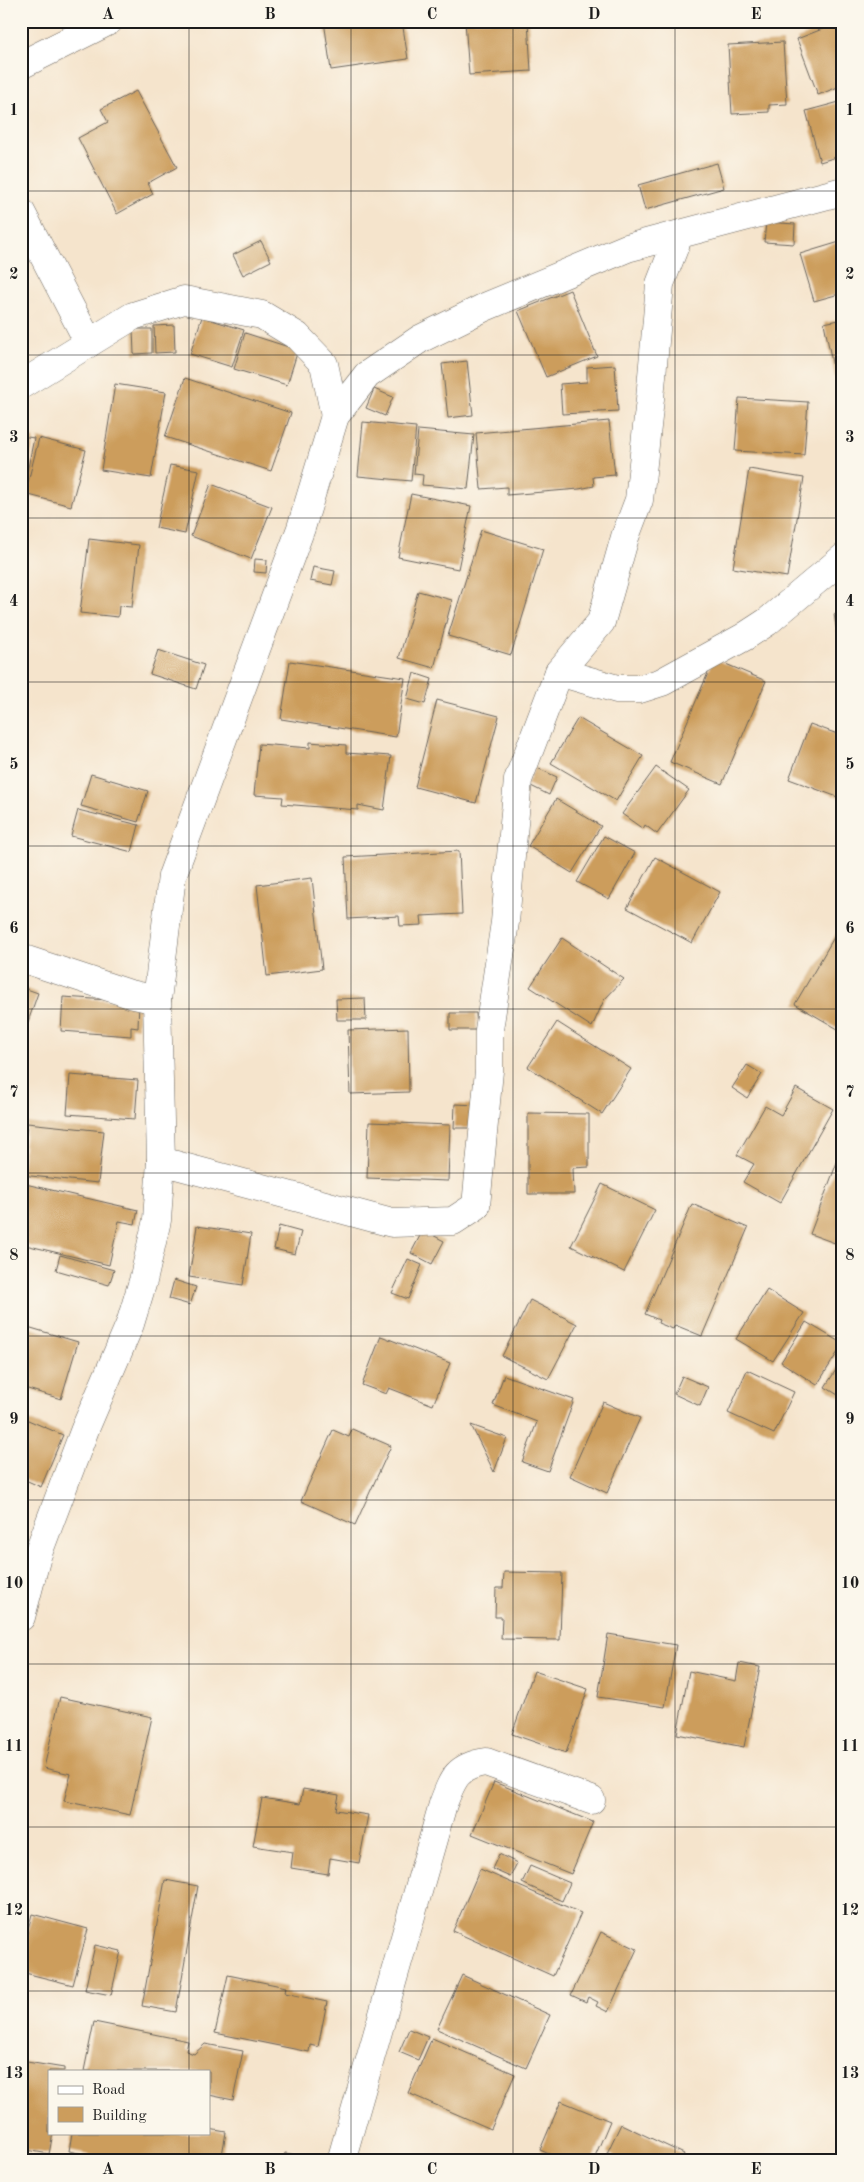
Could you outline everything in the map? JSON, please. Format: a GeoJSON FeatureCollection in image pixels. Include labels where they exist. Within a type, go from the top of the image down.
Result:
{"type":"FeatureCollection","features":[{"type":"Feature","properties":{"kind":"street"},"geometry":{"type":"LineString","coordinates":[[21,65],[109,21]]}},
{"type":"Feature","properties":{"kind":"street"},"geometry":{"type":"LineString","coordinates":[[21,1617],[37,1556],[86,1429],[130,1324],[157,1220],[161,1160],[157,1000],[172,876],[300,528],[335,416],[367,375],[420,339],[484,307],[627,248],[843,191]]}},
{"type":"Feature","properties":{"kind":"street"},"geometry":{"type":"LineString","coordinates":[[21,212],[89,343]]}},
{"type":"Feature","properties":{"kind":"street"},"geometry":{"type":"LineString","coordinates":[[161,1160],[392,1223],[453,1221],[476,1206],[489,1071],[489,1030],[505,922],[518,780],[559,672],[602,622],[625,537],[639,500],[660,284],[679,235]]}},
{"type":"Feature","properties":{"kind":"street"},"geometry":{"type":"LineString","coordinates":[[21,385],[133,316],[184,300],[262,315],[297,336],[324,364],[335,416]]}},
{"type":"Feature","properties":{"kind":"street"},"geometry":{"type":"LineString","coordinates":[[559,672],[616,690],[640,689],[662,682],[744,638],[767,622],[843,558]]}},
{"type":"Feature","properties":{"kind":"street"},"geometry":{"type":"LineString","coordinates":[[21,958],[130,994],[157,1000]]}},
{"type":"Feature","properties":{"kind":"street"},"geometry":{"type":"LineString","coordinates":[[341,2161],[444,1804],[456,1776],[472,1764],[486,1762],[591,1800]]}},
{"type":"Feature","properties":{"kind":"building"},"geometry":{"type":"Polygon","coordinates":[[[324,21],[402,21],[408,59],[331,70],[324,21]]]}},
{"type":"Feature","properties":{"kind":"building"},"geometry":{"type":"Polygon","coordinates":[[[465,21],[528,21],[531,71],[469,75],[465,21]]]}},
{"type":"Feature","properties":{"kind":"building"},"geometry":{"type":"Polygon","coordinates":[[[835,24],[843,45],[843,85],[818,95],[797,39],[835,24]]]}},
{"type":"Feature","properties":{"kind":"building"},"geometry":{"type":"Polygon","coordinates":[[[783,42],[787,104],[769,105],[769,112],[732,114],[728,45],[783,42]]]}},
{"type":"Feature","properties":{"kind":"building"},"geometry":{"type":"Polygon","coordinates":[[[136,91],[177,167],[148,183],[153,194],[117,214],[78,138],[108,122],[101,109],[136,91]]]}},
{"type":"Feature","properties":{"kind":"building"},"geometry":{"type":"Polygon","coordinates":[[[843,101],[843,155],[820,162],[806,111],[843,101]]]}},
{"type":"Feature","properties":{"kind":"building"},"geometry":{"type":"Polygon","coordinates":[[[717,163],[724,188],[645,210],[638,185],[717,163]]]}},
{"type":"Feature","properties":{"kind":"building"},"geometry":{"type":"Polygon","coordinates":[[[766,222],[795,224],[794,244],[764,242],[766,222]]]}},
{"type":"Feature","properties":{"kind":"building"},"geometry":{"type":"Polygon","coordinates":[[[261,241],[271,261],[243,275],[233,255],[261,241]]]}},
{"type":"Feature","properties":{"kind":"building"},"geometry":{"type":"Polygon","coordinates":[[[843,241],[843,293],[814,301],[800,254],[843,241]]]}},
{"type":"Feature","properties":{"kind":"building"},"geometry":{"type":"Polygon","coordinates":[[[570,290],[597,356],[546,377],[518,311],[570,290]]]}},
{"type":"Feature","properties":{"kind":"building"},"geometry":{"type":"Polygon","coordinates":[[[202,317],[244,330],[232,367],[190,354],[202,317]]]}},
{"type":"Feature","properties":{"kind":"building"},"geometry":{"type":"Polygon","coordinates":[[[843,319],[843,401],[840,402],[824,323],[843,319]]]}},
{"type":"Feature","properties":{"kind":"building"},"geometry":{"type":"Polygon","coordinates":[[[174,325],[175,352],[155,353],[154,326],[174,325]]]}},
{"type":"Feature","properties":{"kind":"building"},"geometry":{"type":"Polygon","coordinates":[[[133,329],[152,329],[152,353],[134,354],[133,329]]]}},
{"type":"Feature","properties":{"kind":"building"},"geometry":{"type":"Polygon","coordinates":[[[245,333],[298,350],[287,385],[234,369],[245,333]]]}},
{"type":"Feature","properties":{"kind":"building"},"geometry":{"type":"Polygon","coordinates":[[[467,361],[473,415],[448,418],[442,364],[467,361]]]}},
{"type":"Feature","properties":{"kind":"building"},"geometry":{"type":"Polygon","coordinates":[[[615,365],[618,411],[562,414],[560,384],[587,382],[587,367],[615,365]]]}},
{"type":"Feature","properties":{"kind":"building"},"geometry":{"type":"Polygon","coordinates":[[[185,378],[291,413],[271,471],[165,437],[185,378]]]}},
{"type":"Feature","properties":{"kind":"building"},"geometry":{"type":"Polygon","coordinates":[[[115,384],[166,392],[151,478],[101,470],[115,384]]]}},
{"type":"Feature","properties":{"kind":"building"},"geometry":{"type":"Polygon","coordinates":[[[374,389],[393,397],[385,416],[366,408],[374,389]]]}},
{"type":"Feature","properties":{"kind":"building"},"geometry":{"type":"Polygon","coordinates":[[[739,398],[808,402],[804,455],[735,451],[739,398]]]}},
{"type":"Feature","properties":{"kind":"building"},"geometry":{"type":"Polygon","coordinates":[[[609,421],[615,475],[593,477],[594,486],[579,489],[507,495],[507,487],[481,489],[476,433],[609,421]]]}},
{"type":"Feature","properties":{"kind":"building"},"geometry":{"type":"Polygon","coordinates":[[[363,422],[416,427],[411,481],[358,476],[363,422]]]}},
{"type":"Feature","properties":{"kind":"building"},"geometry":{"type":"Polygon","coordinates":[[[418,430],[474,435],[468,489],[422,485],[423,475],[414,474],[418,430]]]}},
{"type":"Feature","properties":{"kind":"building"},"geometry":{"type":"Polygon","coordinates":[[[21,436],[34,438],[23,492],[21,492],[21,436]]]}},
{"type":"Feature","properties":{"kind":"building"},"geometry":{"type":"Polygon","coordinates":[[[39,438],[86,450],[71,506],[25,494],[39,438]]]}},
{"type":"Feature","properties":{"kind":"building"},"geometry":{"type":"Polygon","coordinates":[[[170,465],[199,470],[185,534],[156,528],[170,465]]]}},
{"type":"Feature","properties":{"kind":"building"},"geometry":{"type":"Polygon","coordinates":[[[749,469],[804,478],[787,577],[733,568],[749,469]]]}},
{"type":"Feature","properties":{"kind":"building"},"geometry":{"type":"Polygon","coordinates":[[[211,484],[272,507],[251,559],[191,536],[211,484]]]}},
{"type":"Feature","properties":{"kind":"building"},"geometry":{"type":"Polygon","coordinates":[[[411,494],[471,506],[458,569],[398,557],[411,494]]]}},
{"type":"Feature","properties":{"kind":"building"},"geometry":{"type":"Polygon","coordinates":[[[481,530],[543,549],[511,655],[448,636],[481,530]]]}},
{"type":"Feature","properties":{"kind":"building"},"geometry":{"type":"Polygon","coordinates":[[[89,539],[139,545],[132,607],[119,606],[118,617],[80,613],[89,539]]]}},
{"type":"Feature","properties":{"kind":"building"},"geometry":{"type":"Polygon","coordinates":[[[255,559],[267,560],[266,573],[254,572],[255,559]]]}},
{"type":"Feature","properties":{"kind":"building"},"geometry":{"type":"Polygon","coordinates":[[[313,567],[335,571],[332,585],[310,581],[313,567]]]}},
{"type":"Feature","properties":{"kind":"building"},"geometry":{"type":"Polygon","coordinates":[[[418,591],[452,600],[434,668],[399,658],[418,591]]]}},
{"type":"Feature","properties":{"kind":"building"},"geometry":{"type":"Polygon","coordinates":[[[843,613],[843,663],[842,663],[834,614],[843,613]]]}},
{"type":"Feature","properties":{"kind":"building"},"geometry":{"type":"Polygon","coordinates":[[[158,650],[204,665],[196,689],[150,674],[158,650]]]}},
{"type":"Feature","properties":{"kind":"building"},"geometry":{"type":"Polygon","coordinates":[[[714,659],[766,681],[722,784],[670,762],[714,659]]]}},
{"type":"Feature","properties":{"kind":"building"},"geometry":{"type":"Polygon","coordinates":[[[290,661],[405,678],[396,737],[281,719],[290,661]]]}},
{"type":"Feature","properties":{"kind":"building"},"geometry":{"type":"Polygon","coordinates":[[[414,673],[432,679],[425,704],[407,699],[414,673]]]}},
{"type":"Feature","properties":{"kind":"building"},"geometry":{"type":"Polygon","coordinates":[[[437,700],[499,716],[476,803],[415,787],[437,700]]]}},
{"type":"Feature","properties":{"kind":"building"},"geometry":{"type":"Polygon","coordinates":[[[578,718],[643,756],[616,801],[551,763],[578,718]]]}},
{"type":"Feature","properties":{"kind":"building"},"geometry":{"type":"Polygon","coordinates":[[[810,724],[843,736],[843,799],[789,779],[810,724]]]}},
{"type":"Feature","properties":{"kind":"building"},"geometry":{"type":"Polygon","coordinates":[[[310,742],[346,745],[346,753],[391,756],[384,810],[358,805],[358,810],[282,804],[283,797],[254,795],[259,744],[310,748],[310,742]]]}},
{"type":"Feature","properties":{"kind":"building"},"geometry":{"type":"Polygon","coordinates":[[[535,767],[557,777],[549,795],[527,784],[535,767]]]}},
{"type":"Feature","properties":{"kind":"building"},"geometry":{"type":"Polygon","coordinates":[[[656,767],[689,790],[657,834],[645,825],[643,829],[622,814],[656,767]]]}},
{"type":"Feature","properties":{"kind":"building"},"geometry":{"type":"Polygon","coordinates":[[[91,774],[148,791],[138,822],[81,806],[91,774]]]}},
{"type":"Feature","properties":{"kind":"building"},"geometry":{"type":"Polygon","coordinates":[[[556,799],[601,826],[572,873],[528,846],[556,799]]]}},
{"type":"Feature","properties":{"kind":"building"},"geometry":{"type":"Polygon","coordinates":[[[78,810],[139,825],[132,852],[71,836],[78,810]]]}},
{"type":"Feature","properties":{"kind":"building"},"geometry":{"type":"Polygon","coordinates":[[[604,836],[635,853],[609,899],[577,882],[604,836]]]}},
{"type":"Feature","properties":{"kind":"building"},"geometry":{"type":"Polygon","coordinates":[[[459,851],[462,914],[421,916],[422,925],[400,926],[399,916],[348,919],[345,857],[459,851]]]}},
{"type":"Feature","properties":{"kind":"building"},"geometry":{"type":"Polygon","coordinates":[[[655,857],[720,892],[692,943],[627,908],[655,857]]]}},
{"type":"Feature","properties":{"kind":"building"},"geometry":{"type":"Polygon","coordinates":[[[312,878],[322,969],[267,976],[257,885],[312,878]]]}},
{"type":"Feature","properties":{"kind":"building"},"geometry":{"type":"Polygon","coordinates":[[[843,922],[843,1032],[795,1004],[843,922]]]}},
{"type":"Feature","properties":{"kind":"building"},"geometry":{"type":"Polygon","coordinates":[[[562,938],[624,979],[604,1000],[592,1027],[530,987],[562,938]]]}},
{"type":"Feature","properties":{"kind":"building"},"geometry":{"type":"Polygon","coordinates":[[[21,987],[38,993],[22,1039],[21,1039],[21,987]]]}},
{"type":"Feature","properties":{"kind":"building"},"geometry":{"type":"Polygon","coordinates":[[[63,997],[139,1002],[138,1028],[131,1027],[131,1036],[61,1031],[63,997]]]}},
{"type":"Feature","properties":{"kind":"building"},"geometry":{"type":"Polygon","coordinates":[[[365,998],[366,1020],[337,1020],[336,999],[365,998]]]}},
{"type":"Feature","properties":{"kind":"building"},"geometry":{"type":"Polygon","coordinates":[[[450,1013],[476,1013],[477,1030],[450,1030],[450,1013]]]}},
{"type":"Feature","properties":{"kind":"building"},"geometry":{"type":"Polygon","coordinates":[[[557,1022],[631,1069],[602,1114],[528,1067],[557,1022]]]}},
{"type":"Feature","properties":{"kind":"building"},"geometry":{"type":"Polygon","coordinates":[[[408,1028],[409,1092],[350,1094],[348,1030],[408,1028]]]}},
{"type":"Feature","properties":{"kind":"building"},"geometry":{"type":"Polygon","coordinates":[[[747,1065],[762,1074],[747,1098],[732,1088],[747,1065]]]}},
{"type":"Feature","properties":{"kind":"building"},"geometry":{"type":"Polygon","coordinates":[[[70,1075],[138,1080],[135,1119],[67,1114],[70,1075]]]}},
{"type":"Feature","properties":{"kind":"building"},"geometry":{"type":"Polygon","coordinates":[[[796,1088],[833,1109],[780,1203],[743,1182],[754,1164],[737,1155],[765,1106],[781,1115],[796,1088]]]}},
{"type":"Feature","properties":{"kind":"building"},"geometry":{"type":"Polygon","coordinates":[[[455,1104],[477,1105],[476,1128],[454,1128],[455,1104]]]}},
{"type":"Feature","properties":{"kind":"building"},"geometry":{"type":"Polygon","coordinates":[[[528,1113],[589,1114],[589,1167],[573,1168],[574,1194],[528,1194],[528,1113]]]}},
{"type":"Feature","properties":{"kind":"building"},"geometry":{"type":"Polygon","coordinates":[[[369,1122],[450,1125],[448,1181],[367,1178],[369,1122]]]}},
{"type":"Feature","properties":{"kind":"building"},"geometry":{"type":"Polygon","coordinates":[[[27,1123],[104,1131],[98,1183],[21,1175],[27,1123]]]}},
{"type":"Feature","properties":{"kind":"building"},"geometry":{"type":"Polygon","coordinates":[[[839,1157],[843,1158],[843,1246],[810,1234],[839,1157]]]}},
{"type":"Feature","properties":{"kind":"building"},"geometry":{"type":"Polygon","coordinates":[[[21,1183],[138,1210],[135,1224],[119,1221],[109,1265],[21,1244],[21,1183]]]}},
{"type":"Feature","properties":{"kind":"building"},"geometry":{"type":"Polygon","coordinates":[[[602,1184],[655,1210],[624,1272],[571,1246],[602,1184]]]}},
{"type":"Feature","properties":{"kind":"building"},"geometry":{"type":"Polygon","coordinates":[[[692,1204],[748,1228],[702,1336],[675,1325],[673,1329],[658,1323],[659,1320],[645,1314],[692,1204]]]}},
{"type":"Feature","properties":{"kind":"building"},"geometry":{"type":"Polygon","coordinates":[[[197,1226],[251,1234],[243,1285],[189,1277],[197,1226]]]}},
{"type":"Feature","properties":{"kind":"building"},"geometry":{"type":"Polygon","coordinates":[[[279,1226],[301,1232],[295,1254],[274,1249],[279,1226]]]}},
{"type":"Feature","properties":{"kind":"building"},"geometry":{"type":"Polygon","coordinates":[[[423,1230],[444,1241],[432,1264],[411,1253],[423,1230]]]}},
{"type":"Feature","properties":{"kind":"building"},"geometry":{"type":"Polygon","coordinates":[[[60,1255],[114,1270],[109,1285],[56,1270],[60,1255]]]}},
{"type":"Feature","properties":{"kind":"building"},"geometry":{"type":"Polygon","coordinates":[[[408,1259],[422,1265],[408,1299],[392,1293],[408,1259]]]}},
{"type":"Feature","properties":{"kind":"building"},"geometry":{"type":"Polygon","coordinates":[[[174,1280],[196,1287],[190,1305],[169,1299],[174,1280]]]}},
{"type":"Feature","properties":{"kind":"building"},"geometry":{"type":"Polygon","coordinates":[[[767,1290],[804,1313],[773,1361],[736,1339],[767,1290]]]}},
{"type":"Feature","properties":{"kind":"building"},"geometry":{"type":"Polygon","coordinates":[[[530,1300],[577,1324],[548,1379],[502,1356],[530,1300]]]}},
{"type":"Feature","properties":{"kind":"building"},"geometry":{"type":"Polygon","coordinates":[[[806,1322],[843,1344],[817,1385],[781,1362],[806,1322]]]}},
{"type":"Feature","properties":{"kind":"building"},"geometry":{"type":"Polygon","coordinates":[[[21,1325],[78,1342],[61,1399],[21,1387],[21,1325]]]}},
{"type":"Feature","properties":{"kind":"building"},"geometry":{"type":"Polygon","coordinates":[[[381,1336],[450,1363],[433,1405],[389,1388],[386,1394],[362,1385],[381,1336]]]}},
{"type":"Feature","properties":{"kind":"building"},"geometry":{"type":"Polygon","coordinates":[[[843,1359],[843,1398],[825,1387],[843,1359]]]}},
{"type":"Feature","properties":{"kind":"building"},"geometry":{"type":"Polygon","coordinates":[[[747,1370],[794,1392],[774,1434],[728,1413],[747,1370]]]}},
{"type":"Feature","properties":{"kind":"building"},"geometry":{"type":"Polygon","coordinates":[[[504,1375],[574,1400],[548,1471],[522,1462],[537,1422],[493,1405],[504,1375]]]}},
{"type":"Feature","properties":{"kind":"building"},"geometry":{"type":"Polygon","coordinates":[[[682,1376],[708,1387],[700,1406],[674,1394],[682,1376]]]}},
{"type":"Feature","properties":{"kind":"building"},"geometry":{"type":"Polygon","coordinates":[[[603,1402],[640,1418],[607,1493],[570,1476],[603,1402]]]}},
{"type":"Feature","properties":{"kind":"building"},"geometry":{"type":"Polygon","coordinates":[[[21,1417],[63,1435],[41,1487],[21,1478],[21,1417]]]}},
{"type":"Feature","properties":{"kind":"building"},"geometry":{"type":"Polygon","coordinates":[[[471,1425],[507,1438],[494,1472],[471,1425]]]}},
{"type":"Feature","properties":{"kind":"building"},"geometry":{"type":"Polygon","coordinates":[[[352,1429],[391,1446],[355,1525],[301,1501],[333,1430],[349,1437],[352,1429]]]}},
{"type":"Feature","properties":{"kind":"building"},"geometry":{"type":"Polygon","coordinates":[[[504,1572],[562,1573],[560,1640],[501,1639],[502,1617],[495,1617],[496,1588],[503,1588],[504,1572]]]}},
{"type":"Feature","properties":{"kind":"building"},"geometry":{"type":"Polygon","coordinates":[[[608,1634],[676,1645],[665,1707],[598,1697],[608,1634]]]}},
{"type":"Feature","properties":{"kind":"building"},"geometry":{"type":"Polygon","coordinates":[[[739,1663],[760,1667],[744,1747],[677,1734],[689,1671],[736,1681],[739,1663]]]}},
{"type":"Feature","properties":{"kind":"building"},"geometry":{"type":"Polygon","coordinates":[[[534,1671],[588,1689],[566,1753],[512,1734],[534,1671]]]}},
{"type":"Feature","properties":{"kind":"building"},"geometry":{"type":"Polygon","coordinates":[[[60,1697],[152,1717],[130,1815],[64,1801],[71,1774],[44,1768],[60,1697]]]}},
{"type":"Feature","properties":{"kind":"building"},"geometry":{"type":"Polygon","coordinates":[[[494,1782],[593,1822],[571,1874],[472,1834],[494,1782]]]}},
{"type":"Feature","properties":{"kind":"building"},"geometry":{"type":"Polygon","coordinates":[[[303,1789],[339,1795],[336,1810],[368,1815],[359,1863],[330,1858],[328,1874],[291,1868],[293,1852],[253,1846],[262,1798],[300,1804],[303,1789]]]}},
{"type":"Feature","properties":{"kind":"building"},"geometry":{"type":"Polygon","coordinates":[[[499,1854],[517,1863],[510,1877],[492,1869],[499,1854]]]}},
{"type":"Feature","properties":{"kind":"building"},"geometry":{"type":"Polygon","coordinates":[[[530,1866],[570,1883],[562,1901],[522,1883],[530,1866]]]}},
{"type":"Feature","properties":{"kind":"building"},"geometry":{"type":"Polygon","coordinates":[[[480,1869],[581,1913],[553,1976],[453,1931],[480,1869]]]}},
{"type":"Feature","properties":{"kind":"building"},"geometry":{"type":"Polygon","coordinates":[[[165,1880],[198,1886],[176,2012],[142,2006],[165,1880]]]}},
{"type":"Feature","properties":{"kind":"building"},"geometry":{"type":"Polygon","coordinates":[[[32,1914],[88,1929],[73,1985],[21,1972],[21,1956],[32,1914]]]}},
{"type":"Feature","properties":{"kind":"building"},"geometry":{"type":"Polygon","coordinates":[[[601,1932],[637,1949],[608,2012],[596,2006],[598,2002],[588,1997],[586,2002],[571,1995],[601,1932]]]}},
{"type":"Feature","properties":{"kind":"building"},"geometry":{"type":"Polygon","coordinates":[[[95,1945],[121,1951],[111,1995],[85,1990],[95,1945]]]}},
{"type":"Feature","properties":{"kind":"building"},"geometry":{"type":"Polygon","coordinates":[[[228,1975],[286,1987],[285,1993],[327,2002],[318,2047],[310,2045],[309,2052],[215,2033],[228,1975]]]}},
{"type":"Feature","properties":{"kind":"building"},"geometry":{"type":"Polygon","coordinates":[[[462,1975],[550,2015],[526,2068],[437,2029],[462,1975]]]}},
{"type":"Feature","properties":{"kind":"building"},"geometry":{"type":"Polygon","coordinates":[[[94,2022],[188,2041],[186,2051],[194,2054],[205,2044],[243,2051],[233,2100],[210,2095],[210,2070],[84,2070],[94,2022]]]}},
{"type":"Feature","properties":{"kind":"building"},"geometry":{"type":"Polygon","coordinates":[[[409,2029],[428,2037],[418,2060],[399,2052],[409,2029]]]}},
{"type":"Feature","properties":{"kind":"building"},"geometry":{"type":"Polygon","coordinates":[[[432,2038],[515,2074],[491,2129],[408,2093],[432,2038]]]}},
{"type":"Feature","properties":{"kind":"building"},"geometry":{"type":"Polygon","coordinates":[[[21,2061],[64,2068],[64,2070],[48,2070],[48,2134],[53,2134],[49,2154],[21,2149],[21,2061]]]}},
{"type":"Feature","properties":{"kind":"building"},"geometry":{"type":"Polygon","coordinates":[[[561,2101],[610,2121],[593,2161],[565,2161],[540,2150],[561,2101]]]}},
{"type":"Feature","properties":{"kind":"building"},"geometry":{"type":"Polygon","coordinates":[[[621,2124],[684,2154],[681,2161],[624,2161],[607,2153],[621,2124]]]}},
{"type":"Feature","properties":{"kind":"building"},"geometry":{"type":"Polygon","coordinates":[[[210,2129],[226,2132],[221,2161],[118,2161],[69,2151],[72,2134],[210,2134],[210,2129]]]}},
{"type":"Feature","properties":{"kind":"building"},"geometry":{"type":"Polygon","coordinates":[[[285,2153],[318,2159],[317,2161],[283,2161],[285,2153]]]}}]}
